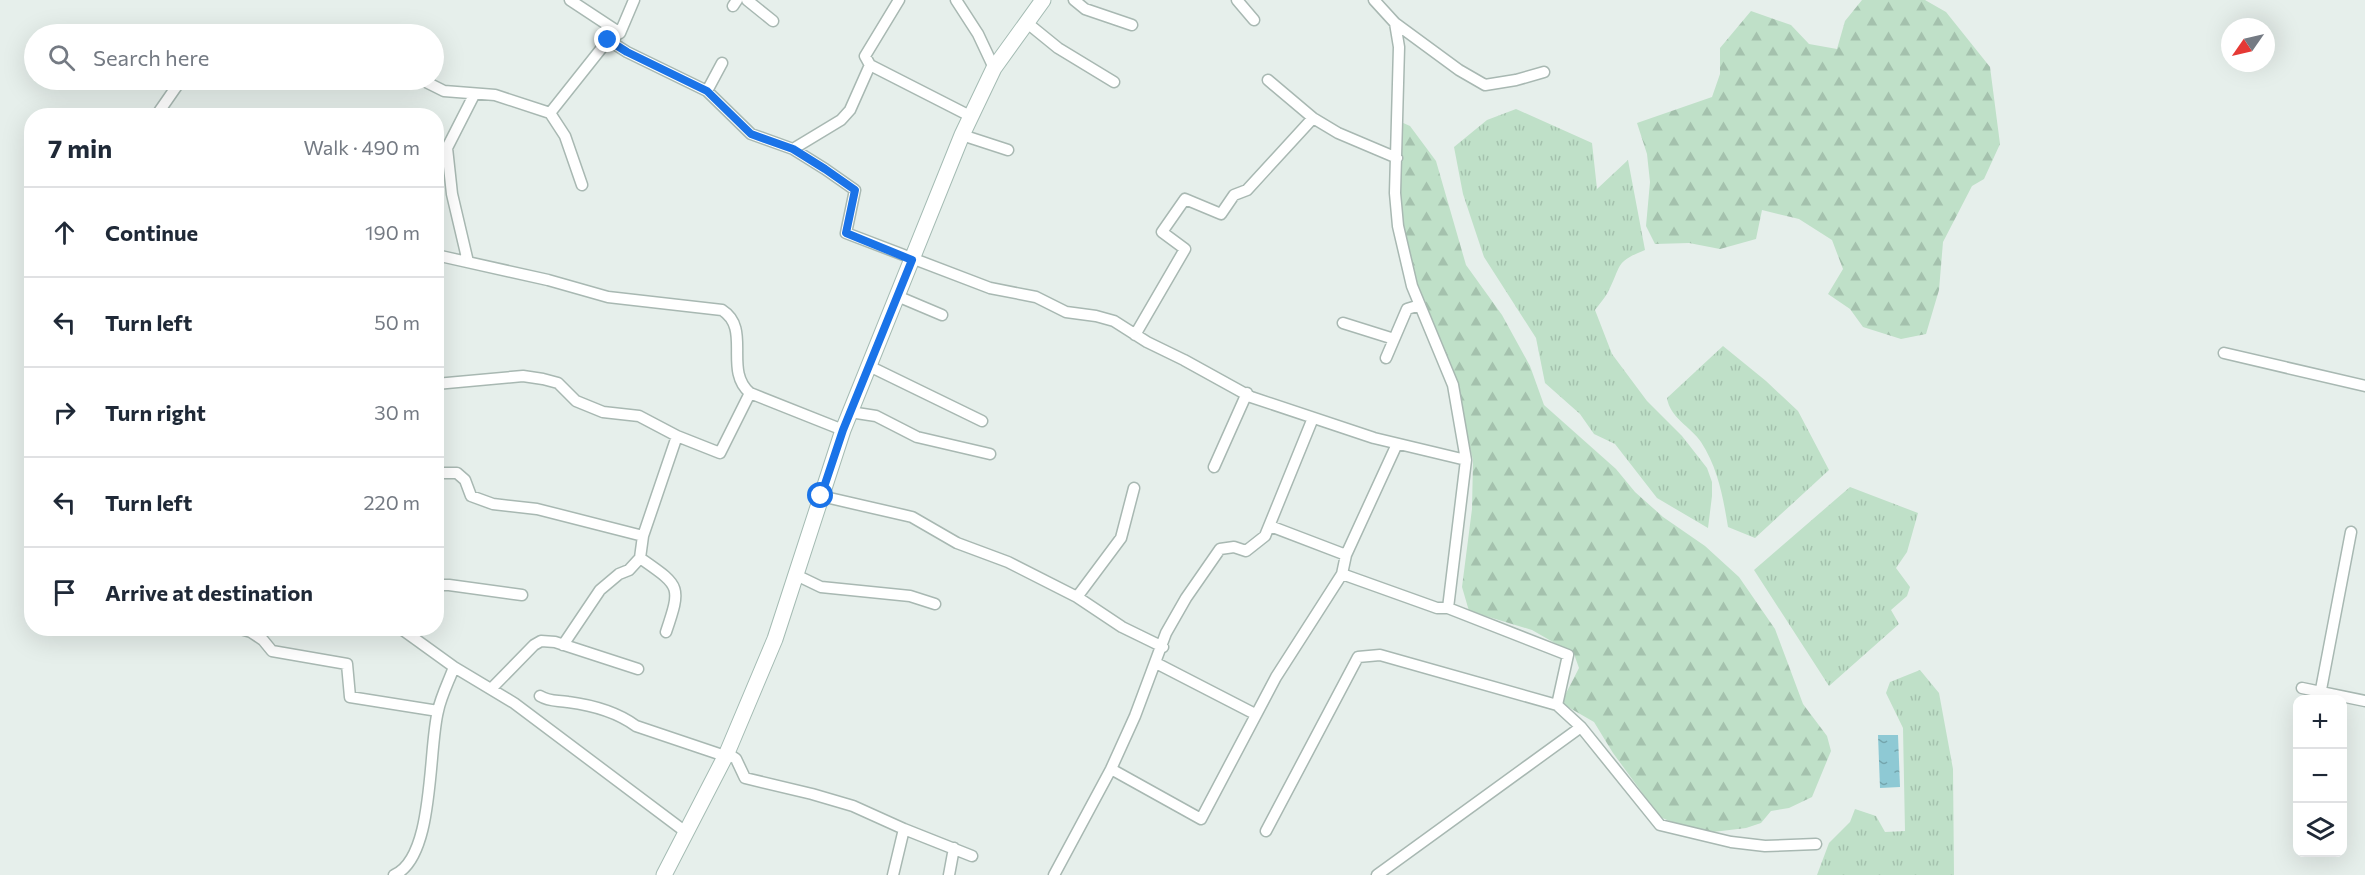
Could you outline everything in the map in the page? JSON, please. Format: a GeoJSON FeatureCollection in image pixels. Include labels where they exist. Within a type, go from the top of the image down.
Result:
{"type":"FeatureCollection","features":[{"type":"Feature","properties":{"kind":"street"},"geometry":{"type":"LineString","coordinates":[[550,113],[608,40],[620,33],[634,0]]}},
{"type":"Feature","properties":{"kind":"street"},"geometry":{"type":"LineString","coordinates":[[747,0],[774,21]]}},
{"type":"Feature","properties":{"kind":"street"},"geometry":{"type":"LineString","coordinates":[[899,0],[865,56],[870,65],[972,117]]}},
{"type":"Feature","properties":{"kind":"street"},"geometry":{"type":"LineString","coordinates":[[956,0],[978,34],[994,68]]}},
{"type":"Feature","properties":{"kind":"street"},"geometry":{"type":"LineString","coordinates":[[664,875],[726,754],[776,639],[843,430],[962,135],[994,68],[1043,0]]}},
{"type":"Feature","properties":{"kind":"street"},"geometry":{"type":"LineString","coordinates":[[1074,0],[1085,9],[1131,25]]}},
{"type":"Feature","properties":{"kind":"street"},"geometry":{"type":"LineString","coordinates":[[1237,0],[1254,20]]}},
{"type":"Feature","properties":{"kind":"street"},"geometry":{"type":"LineString","coordinates":[[1374,0],[1395,23],[1459,70],[1485,85],[1544,72]]}},
{"type":"Feature","properties":{"kind":"street"},"geometry":{"type":"LineString","coordinates":[[573,1],[620,33]]}},
{"type":"Feature","properties":{"kind":"street"},"geometry":{"type":"LineString","coordinates":[[1026,22],[1058,48],[1114,82]]}},
{"type":"Feature","properties":{"kind":"street"},"geometry":{"type":"LineString","coordinates":[[1395,23],[1399,47],[1395,193],[1398,226],[1412,286],[1453,385],[1466,460],[1448,608]]}},
{"type":"Feature","properties":{"kind":"street"},"geometry":{"type":"LineString","coordinates":[[608,40],[627,52],[707,91],[751,134],[793,149],[855,190],[846,233],[990,288],[1036,297],[1066,312],[1114,321],[1135,335],[1251,396],[1374,438],[1466,460]]}},
{"type":"Feature","properties":{"kind":"street"},"geometry":{"type":"LineString","coordinates":[[707,91],[722,63]]}},
{"type":"Feature","properties":{"kind":"street"},"geometry":{"type":"LineString","coordinates":[[793,149],[841,120],[850,110],[870,65]]}},
{"type":"Feature","properties":{"kind":"street"},"geometry":{"type":"LineString","coordinates":[[1268,80],[1313,118],[1338,134],[1397,158]]}},
{"type":"Feature","properties":{"kind":"street"},"geometry":{"type":"LineString","coordinates":[[162,108],[174,90]]}},
{"type":"Feature","properties":{"kind":"street"},"geometry":{"type":"LineString","coordinates":[[442,90],[495,95],[550,113],[565,136],[582,186]]}},
{"type":"Feature","properties":{"kind":"street"},"geometry":{"type":"LineString","coordinates":[[468,262],[452,194],[447,148],[474,94]]}},
{"type":"Feature","properties":{"kind":"street"},"geometry":{"type":"LineString","coordinates":[[1135,335],[1185,249],[1162,232],[1185,200],[1221,214],[1234,195],[1247,190],[1313,118]]}},
{"type":"Feature","properties":{"kind":"street"},"geometry":{"type":"LineString","coordinates":[[962,135],[1008,150]]}},
{"type":"Feature","properties":{"kind":"street"},"geometry":{"type":"LineString","coordinates":[[444,257],[548,280],[608,297],[722,310],[734,322],[737,330],[736,368],[739,380],[750,393],[843,430]]}},
{"type":"Feature","properties":{"kind":"street"},"geometry":{"type":"LineString","coordinates":[[897,296],[942,315]]}},
{"type":"Feature","properties":{"kind":"street"},"geometry":{"type":"LineString","coordinates":[[1386,358],[1407,309],[1420,305]]}},
{"type":"Feature","properties":{"kind":"street"},"geometry":{"type":"LineString","coordinates":[[1343,323],[1394,339]]}},
{"type":"Feature","properties":{"kind":"street"},"geometry":{"type":"LineString","coordinates":[[2224,353],[2365,386]]}},
{"type":"Feature","properties":{"kind":"street"},"geometry":{"type":"LineString","coordinates":[[869,366],[982,421]]}},
{"type":"Feature","properties":{"kind":"street"},"geometry":{"type":"LineString","coordinates":[[444,383],[523,376],[543,379],[558,383],[576,400],[603,412],[639,416],[677,436],[720,453],[750,393]]}},
{"type":"Feature","properties":{"kind":"street"},"geometry":{"type":"LineString","coordinates":[[1214,467],[1247,393]]}},
{"type":"Feature","properties":{"kind":"street"},"geometry":{"type":"LineString","coordinates":[[850,412],[876,416],[917,437],[990,454]]}},
{"type":"Feature","properties":{"kind":"street"},"geometry":{"type":"LineString","coordinates":[[1054,875],[1111,769],[1136,716],[1166,633],[1186,598],[1220,549],[1234,547],[1246,551],[1265,536],[1313,418]]}},
{"type":"Feature","properties":{"kind":"street"},"geometry":{"type":"LineString","coordinates":[[563,645],[600,590],[619,574],[630,570],[640,558],[643,536],[677,436]]}},
{"type":"Feature","properties":{"kind":"street"},"geometry":{"type":"LineString","coordinates":[[1111,769],[1201,819],[1255,714],[1342,574],[1346,555],[1397,444]]}},
{"type":"Feature","properties":{"kind":"street"},"geometry":{"type":"LineString","coordinates":[[444,473],[458,473],[465,480],[471,496],[493,504],[537,509],[643,536]]}},
{"type":"Feature","properties":{"kind":"street"},"geometry":{"type":"LineString","coordinates":[[1077,597],[1121,538],[1134,488]]}},
{"type":"Feature","properties":{"kind":"street"},"geometry":{"type":"LineString","coordinates":[[821,496],[912,517],[957,543],[1008,562],[1077,597],[1122,627],[1162,647]]}},
{"type":"Feature","properties":{"kind":"street"},"geometry":{"type":"LineString","coordinates":[[1270,526],[1346,555]]}},
{"type":"Feature","properties":{"kind":"street"},"geometry":{"type":"LineString","coordinates":[[2320,695],[2351,532]]}},
{"type":"Feature","properties":{"kind":"street"},"geometry":{"type":"LineString","coordinates":[[640,558],[669,578],[676,590],[674,607],[666,632]]}},
{"type":"Feature","properties":{"kind":"street"},"geometry":{"type":"LineString","coordinates":[[1342,574],[1437,608],[1448,608],[1568,655],[1557,705]]}},
{"type":"Feature","properties":{"kind":"street"},"geometry":{"type":"LineString","coordinates":[[796,575],[821,587],[910,596],[935,604]]}},
{"type":"Feature","properties":{"kind":"street"},"geometry":{"type":"LineString","coordinates":[[444,585],[522,595]]}},
{"type":"Feature","properties":{"kind":"street"},"geometry":{"type":"LineString","coordinates":[[257,636],[272,651],[347,664],[350,697],[438,711]]}},
{"type":"Feature","properties":{"kind":"street"},"geometry":{"type":"LineString","coordinates":[[411,636],[454,667],[514,704],[687,833]]}},
{"type":"Feature","properties":{"kind":"street"},"geometry":{"type":"LineString","coordinates":[[491,689],[534,645],[542,641],[563,645],[638,669]]}},
{"type":"Feature","properties":{"kind":"street"},"geometry":{"type":"LineString","coordinates":[[1266,831],[1358,657],[1380,655],[1557,705],[1581,727],[1660,825],[1731,842],[1765,846],[1816,844]]}},
{"type":"Feature","properties":{"kind":"street"},"geometry":{"type":"LineString","coordinates":[[1156,663],[1255,714]]}},
{"type":"Feature","properties":{"kind":"street"},"geometry":{"type":"LineString","coordinates":[[394,875],[400,873],[415,855],[423,830],[438,711],[454,667]]}},
{"type":"Feature","properties":{"kind":"street"},"geometry":{"type":"LineString","coordinates":[[2302,688],[2318,695]]}},
{"type":"Feature","properties":{"kind":"street"},"geometry":{"type":"LineString","coordinates":[[540,696],[553,702],[572,702],[623,717],[636,726],[726,754],[735,759],[745,778],[854,806],[972,856]]}},
{"type":"Feature","properties":{"kind":"street"},"geometry":{"type":"LineString","coordinates":[[2347,700],[2365,702]]}},
{"type":"Feature","properties":{"kind":"street"},"geometry":{"type":"LineString","coordinates":[[1377,875],[1581,727]]}},
{"type":"Feature","properties":{"kind":"street"},"geometry":{"type":"LineString","coordinates":[[893,875],[904,829]]}},
{"type":"Feature","properties":{"kind":"street"},"geometry":{"type":"LineString","coordinates":[[949,875],[954,848]]}},
{"type":"Feature","properties":{"kind":"green space"},"geometry":{"type":"Polygon","coordinates":[[[1862,0],[1925,0],[1946,12],[1990,67],[2000,144],[1984,179],[1972,186],[1943,242],[1939,290],[1926,334],[1901,339],[1863,327],[1850,309],[1828,294],[1843,269],[1832,240],[1799,219],[1762,210],[1756,239],[1720,249],[1689,243],[1655,244],[1646,226],[1650,182],[1647,154],[1637,123],[1712,97],[1720,74],[1720,48],[1751,11],[1791,25],[1809,44],[1837,49],[1845,21],[1862,0]]]}},
{"type":"Feature","properties":{"kind":"green space"},"geometry":{"type":"Polygon","coordinates":[[[1516,109],[1592,143],[1597,189],[1628,160],[1645,250],[1624,261],[1608,293],[1595,310],[1612,354],[1647,401],[1682,436],[1707,468],[1712,482],[1708,528],[1657,498],[1615,444],[1594,434],[1580,414],[1545,383],[1536,338],[1484,257],[1463,194],[1454,147],[1487,120],[1516,109]]]}},
{"type":"Feature","properties":{"kind":"green space"},"geometry":{"type":"Polygon","coordinates":[[[1392,118],[1410,126],[1436,161],[1466,265],[1502,315],[1530,366],[1544,405],[1616,469],[1635,492],[1663,517],[1705,546],[1739,577],[1775,629],[1803,704],[1827,736],[1831,751],[1812,797],[1789,808],[1771,811],[1761,823],[1746,828],[1713,832],[1686,828],[1660,817],[1613,753],[1594,722],[1561,703],[1579,668],[1574,654],[1532,630],[1469,611],[1462,587],[1472,509],[1473,460],[1453,381],[1407,266],[1392,118]]]}},
{"type":"Feature","properties":{"kind":"green space"},"geometry":{"type":"Polygon","coordinates":[[[1723,346],[1798,411],[1829,470],[1755,538],[1728,527],[1722,494],[1712,462],[1697,436],[1672,411],[1667,398],[1723,346]]]}},
{"type":"Feature","properties":{"kind":"green space"},"geometry":{"type":"Polygon","coordinates":[[[1850,487],[1918,513],[1907,552],[1896,568],[1910,587],[1907,596],[1891,610],[1899,624],[1829,686],[1754,570],[1850,487]]]}},
{"type":"Feature","properties":{"kind":"green space"},"geometry":{"type":"Polygon","coordinates":[[[1920,670],[1939,693],[1953,769],[1954,875],[1817,875],[1829,843],[1850,822],[1855,809],[1876,816],[1885,832],[1905,831],[1903,728],[1886,693],[1890,682],[1920,670]]]}},
{"type":"Feature","properties":{"kind":"water"},"geometry":{"type":"Polygon","coordinates":[[[1878,735],[1898,735],[1900,787],[1880,788],[1878,735]]]}},
{"type":"Feature","properties":{"kind":"route"},"geometry":{"type":"LineString","coordinates":[[608,40],[627,52],[707,91],[751,134],[793,149],[855,190],[846,233],[912,260],[843,430],[821,496]]}}]}
